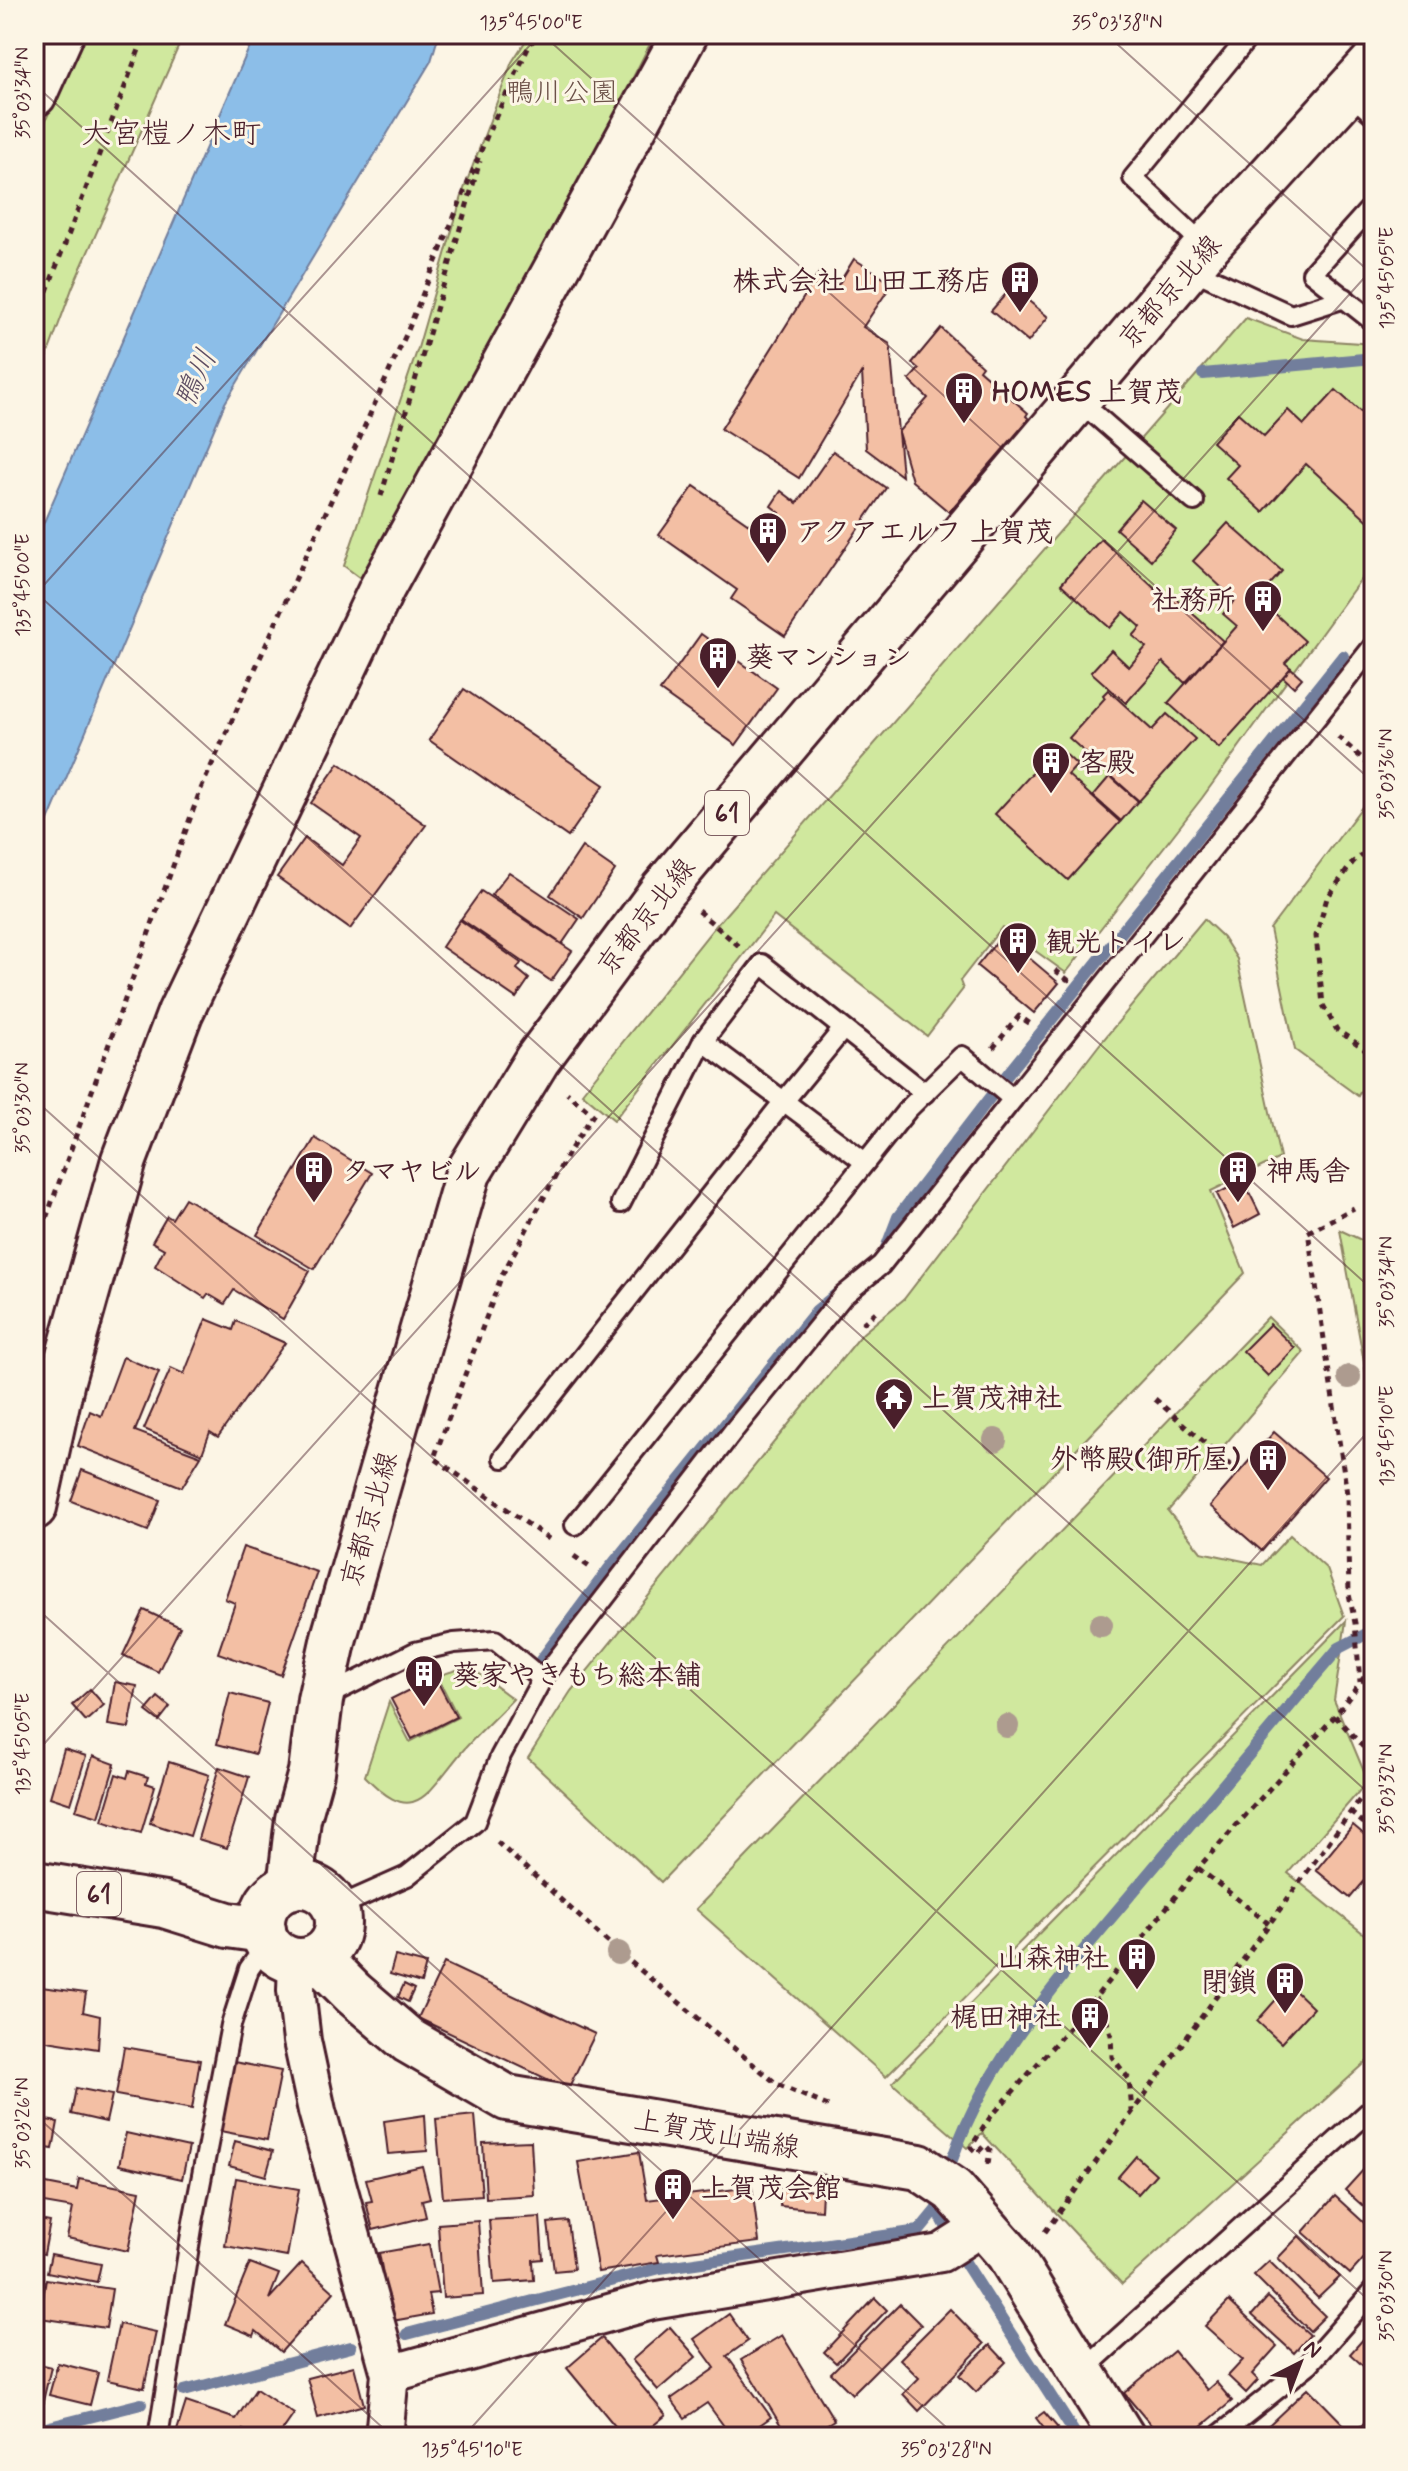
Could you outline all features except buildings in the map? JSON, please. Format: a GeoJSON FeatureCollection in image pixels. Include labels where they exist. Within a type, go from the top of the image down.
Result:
{"type":"FeatureCollection","features":[{"type":"Feature","properties":{"kind":"main road"},"geometry":{"type":"LineString","coordinates":[[34,94],[61,34]]}},
{"type":"Feature","properties":{"kind":"main road"},"geometry":{"type":"LineString","coordinates":[[34,1507],[62,1380],[124,1160],[180,1013],[382,588],[685,34]]}},
{"type":"Feature","properties":{"kind":"main road","name":"京都京北線"},"geometry":{"type":"LineString","coordinates":[[294,1923],[298,1819],[311,1772],[320,1700],[334,1637],[468,1173],[537,1060],[663,890],[1198,257],[1365,90]]}},
{"type":"Feature","properties":{"kind":"main road","name":"61"},"geometry":{"type":"LineString","coordinates":[[34,1884],[164,1905],[228,1925],[294,1923]]}},
{"type":"Feature","properties":{"kind":"main road","name":"上賀茂山端線"},"geometry":{"type":"LineString","coordinates":[[294,1923],[353,1993],[409,2041],[507,2098],[975,2213]]}},
{"type":"Feature","properties":{"kind":"main road"},"geometry":{"type":"LineString","coordinates":[[975,2213],[1122,2437]]}},
{"type":"Feature","properties":{"kind":"street"},"geometry":{"type":"LineString","coordinates":[[294,1923],[296,1990],[302,2041],[317,2111],[390,2374],[384,2437]]}},
{"type":"Feature","properties":{"kind":"street"},"geometry":{"type":"LineString","coordinates":[[390,2374],[652,2301],[941,2253],[975,2213]]}},
{"type":"Feature","properties":{"kind":"lane"},"geometry":{"type":"LineString","coordinates":[[1239,34],[1246,40],[1133,178],[1198,257],[1291,315],[1345,298]]}},
{"type":"Feature","properties":{"kind":"lane"},"geometry":{"type":"LineString","coordinates":[[1374,204],[1312,273],[1369,318],[1374,316]]}},
{"type":"Feature","properties":{"kind":"lane"},"geometry":{"type":"LineString","coordinates":[[1077,399],[1194,501]]}},
{"type":"Feature","properties":{"kind":"lane"},"geometry":{"type":"LineString","coordinates":[[158,2437],[193,2222],[231,2025],[249,1969],[294,1923],[407,1876],[475,1822],[500,1757],[542,1679],[734,1430],[843,1296],[881,1265],[1374,645]]}},
{"type":"Feature","properties":{"kind":"lane"},"geometry":{"type":"LineString","coordinates":[[621,1203],[703,1041],[762,964],[925,1093]]}},
{"type":"Feature","properties":{"kind":"lane"},"geometry":{"type":"LineString","coordinates":[[503,1458],[843,1029]]}},
{"type":"Feature","properties":{"kind":"lane"},"geometry":{"type":"LineString","coordinates":[[703,1041],[865,1162]]}},
{"type":"Feature","properties":{"kind":"lane"},"geometry":{"type":"LineString","coordinates":[[575,1525],[908,1109],[962,1056],[1013,1099]]}},
{"type":"Feature","properties":{"kind":"lane"},"geometry":{"type":"LineString","coordinates":[[320,1700],[415,1652],[454,1643],[495,1640],[542,1679]]}},
{"type":"Feature","properties":{"kind":"lane"},"geometry":{"type":"LineString","coordinates":[[1080,2372],[1374,2107]]}},
{"type":"Feature","properties":{"kind":"lane"},"geometry":{"type":"LineString","coordinates":[[1217,2437],[1309,2364],[1374,2290]]}},
{"type":"Feature","properties":{"kind":"path"},"geometry":{"type":"LineString","coordinates":[[34,325],[145,34]]}},
{"type":"Feature","properties":{"kind":"path"},"geometry":{"type":"LineString","coordinates":[[34,1252],[200,791],[408,330],[489,131],[530,44],[539,34]]}},
{"type":"Feature","properties":{"kind":"path"},"geometry":{"type":"LineString","coordinates":[[377,509],[489,131]]}},
{"type":"Feature","properties":{"kind":"path"},"geometry":{"type":"LineString","coordinates":[[1316,718],[1374,769]]}},
{"type":"Feature","properties":{"kind":"path"},"geometry":{"type":"LineString","coordinates":[[1374,846],[1353,862],[1327,898],[1316,936],[1323,1005],[1337,1030],[1374,1055]]}},
{"type":"Feature","properties":{"kind":"path"},"geometry":{"type":"LineString","coordinates":[[663,890],[688,903],[762,964]]}},
{"type":"Feature","properties":{"kind":"path"},"geometry":{"type":"LineString","coordinates":[[1055,970],[1068,980],[1059,992]]}},
{"type":"Feature","properties":{"kind":"path"},"geometry":{"type":"LineString","coordinates":[[984,1059],[1019,1016],[1031,1026],[1041,1014]]}},
{"type":"Feature","properties":{"kind":"path"},"geometry":{"type":"LineString","coordinates":[[537,1060],[556,1084],[593,1115],[567,1155],[502,1275],[434,1458],[550,1539]]}},
{"type":"Feature","properties":{"kind":"path"},"geometry":{"type":"LineString","coordinates":[[1354,1208],[1308,1235],[1347,1494],[1349,1594],[1355,1623],[1360,1684]]}},
{"type":"Feature","properties":{"kind":"path"},"geometry":{"type":"LineString","coordinates":[[1155,1399],[1231,1466]]}},
{"type":"Feature","properties":{"kind":"path"},"geometry":{"type":"LineString","coordinates":[[563,1548],[615,1585]]}},
{"type":"Feature","properties":{"kind":"path"},"geometry":{"type":"LineString","coordinates":[[1374,1664],[1335,1716],[1198,1868],[1095,1998],[989,2119],[971,2147],[977,2153],[985,2145],[990,2150],[975,2213],[1059,2216],[1374,1780]]}},
{"type":"Feature","properties":{"kind":"path"},"geometry":{"type":"LineString","coordinates":[[1335,1716],[1374,1759]]}},
{"type":"Feature","properties":{"kind":"path"},"geometry":{"type":"LineString","coordinates":[[1350,1812],[1374,1831]]}},
{"type":"Feature","properties":{"kind":"path"},"geometry":{"type":"LineString","coordinates":[[475,1822],[621,1954],[777,2084],[831,2108]]}},
{"type":"Feature","properties":{"kind":"path"},"geometry":{"type":"LineString","coordinates":[[1198,1868],[1269,1924]]}},
{"type":"Feature","properties":{"kind":"path"},"geometry":{"type":"LineString","coordinates":[[1095,1998],[1104,2012],[1111,2034],[1112,2057],[1129,2079],[1133,2113]]}},
{"type":"Feature","properties":{"kind":"green space"},"geometry":{"type":"Polygon","coordinates":[[[82,34],[184,34],[73,286],[34,391],[34,148],[82,34]]]}},
{"type":"Feature","properties":{"kind":"green space","name":"鴨川公園"},"geometry":{"type":"Polygon","coordinates":[[[530,34],[655,34],[363,580],[344,566],[418,348],[464,189],[512,62],[530,34]]]}},
{"type":"Feature","properties":{"kind":"green space"},"geometry":{"type":"Polygon","coordinates":[[[1246,318],[1303,339],[1374,344],[1374,561],[1202,798],[1066,973],[1002,927],[960,981],[963,989],[927,1036],[774,916],[614,1120],[582,1093],[713,929],[1246,318]]]}},
{"type":"Feature","properties":{"kind":"green space"},"geometry":{"type":"Polygon","coordinates":[[[1374,791],[1374,1066],[1358,1096],[1295,1050],[1270,929],[1374,791]]]}},
{"type":"Feature","properties":{"kind":"green space"},"geometry":{"type":"Polygon","coordinates":[[[1204,919],[1223,937],[1237,959],[1280,1158],[1211,1191],[1245,1273],[661,1882],[528,1758],[571,1691],[863,1333],[904,1299],[1099,1045],[1204,919]]]}},
{"type":"Feature","properties":{"kind":"green space"},"geometry":{"type":"Polygon","coordinates":[[[1340,1230],[1374,1246],[1374,1417],[1340,1230]]]}},
{"type":"Feature","properties":{"kind":"green space"},"geometry":{"type":"Polygon","coordinates":[[[1268,1317],[1304,1352],[1168,1511],[1201,1552],[1262,1565],[1290,1535],[1327,1569],[1344,1616],[886,2077],[696,1909],[1268,1317]]]}},
{"type":"Feature","properties":{"kind":"green space"},"geometry":{"type":"Polygon","coordinates":[[[1346,1621],[1334,1700],[1368,1781],[1288,1873],[1374,1942],[1374,2055],[1122,2284],[982,2133],[967,2148],[892,2083],[1346,1621]]]}},
{"type":"Feature","properties":{"kind":"green space"},"geometry":{"type":"Polygon","coordinates":[[[469,1666],[513,1699],[466,1747],[428,1793],[408,1803],[382,1792],[365,1776],[389,1702],[410,1742],[458,1717],[437,1676],[469,1666]]]}},
{"type":"Feature","properties":{"kind":"water","name":"鴨川"},"geometry":{"type":"Polygon","coordinates":[[[255,34],[439,34],[431,61],[225,403],[34,854],[34,545],[255,34]]]}},
{"type":"Feature","properties":{"kind":"waterway"},"geometry":{"type":"LineString","coordinates":[[1203,374],[1374,358]]}},
{"type":"Feature","properties":{"kind":"waterway"},"geometry":{"type":"LineString","coordinates":[[885,1251],[898,1217],[1011,1070],[1343,656]]}},
{"type":"Feature","properties":{"kind":"waterway"},"geometry":{"type":"LineString","coordinates":[[541,1660],[608,1570],[816,1311],[838,1293]]}},
{"type":"Feature","properties":{"kind":"waterway"},"geometry":{"type":"LineString","coordinates":[[947,2176],[961,2135],[981,2095],[1058,1982],[1339,1648],[1374,1630]]}},
{"type":"Feature","properties":{"kind":"waterway"},"geometry":{"type":"LineString","coordinates":[[942,2193],[937,2209],[966,2264],[1077,2437]]}},
{"type":"Feature","properties":{"kind":"waterway"},"geometry":{"type":"LineString","coordinates":[[407,2334],[660,2268],[919,2231],[937,2209]]}},
{"type":"Feature","properties":{"kind":"waterway"},"geometry":{"type":"LineString","coordinates":[[184,2391],[351,2347]]}},
{"type":"Feature","properties":{"kind":"waterway"},"geometry":{"type":"LineString","coordinates":[[34,2431],[141,2404]]}},
{"type":"Feature","properties":{"kind":"place","name":"株式会社 山田工務店"},"geometry":{"type":"Point","coordinates":[1020,314]}},
{"type":"Feature","properties":{"kind":"place","name":"HOMES 上賀茂"},"geometry":{"type":"Point","coordinates":[964,425]}},
{"type":"Feature","properties":{"kind":"place","name":"アクアエルフ 上賀茂"},"geometry":{"type":"Point","coordinates":[768,565]}},
{"type":"Feature","properties":{"kind":"place","name":"社務所"},"geometry":{"type":"Point","coordinates":[1263,633]}},
{"type":"Feature","properties":{"kind":"place","name":"葵マンション"},"geometry":{"type":"Point","coordinates":[718,690]}},
{"type":"Feature","properties":{"kind":"place","name":"客殿"},"geometry":{"type":"Point","coordinates":[1051,795]}},
{"type":"Feature","properties":{"kind":"place","name":"観光トイレ"},"geometry":{"type":"Point","coordinates":[1018,975]}},
{"type":"Feature","properties":{"kind":"place","name":"タマヤビル"},"geometry":{"type":"Point","coordinates":[314,1204]}},
{"type":"Feature","properties":{"kind":"place","name":"神馬舎"},"geometry":{"type":"Point","coordinates":[1238,1204]}},
{"type":"Feature","properties":{"kind":"place","name":"上賀茂神社"},"geometry":{"type":"Point","coordinates":[894,1431]}},
{"type":"Feature","properties":{"kind":"place","name":"外幣殿(御所屋)"},"geometry":{"type":"Point","coordinates":[1268,1492]}},
{"type":"Feature","properties":{"kind":"place","name":"葵家やきもち総本舗"},"geometry":{"type":"Point","coordinates":[424,1708]}},
{"type":"Feature","properties":{"kind":"place","name":"山森神社"},"geometry":{"type":"Point","coordinates":[1137,1991]}},
{"type":"Feature","properties":{"kind":"place","name":"閉鎖"},"geometry":{"type":"Point","coordinates":[1285,2015]}},
{"type":"Feature","properties":{"kind":"place","name":"梶田神社"},"geometry":{"type":"Point","coordinates":[1090,2050]}},
{"type":"Feature","properties":{"kind":"place","name":"上賀茂会館"},"geometry":{"type":"Point","coordinates":[673,2221]}},
{"type":"Feature","properties":{"kind":"district","name":"大宮榿ノ木町"},"geometry":{"type":"Point","coordinates":[171,133]}}]}
